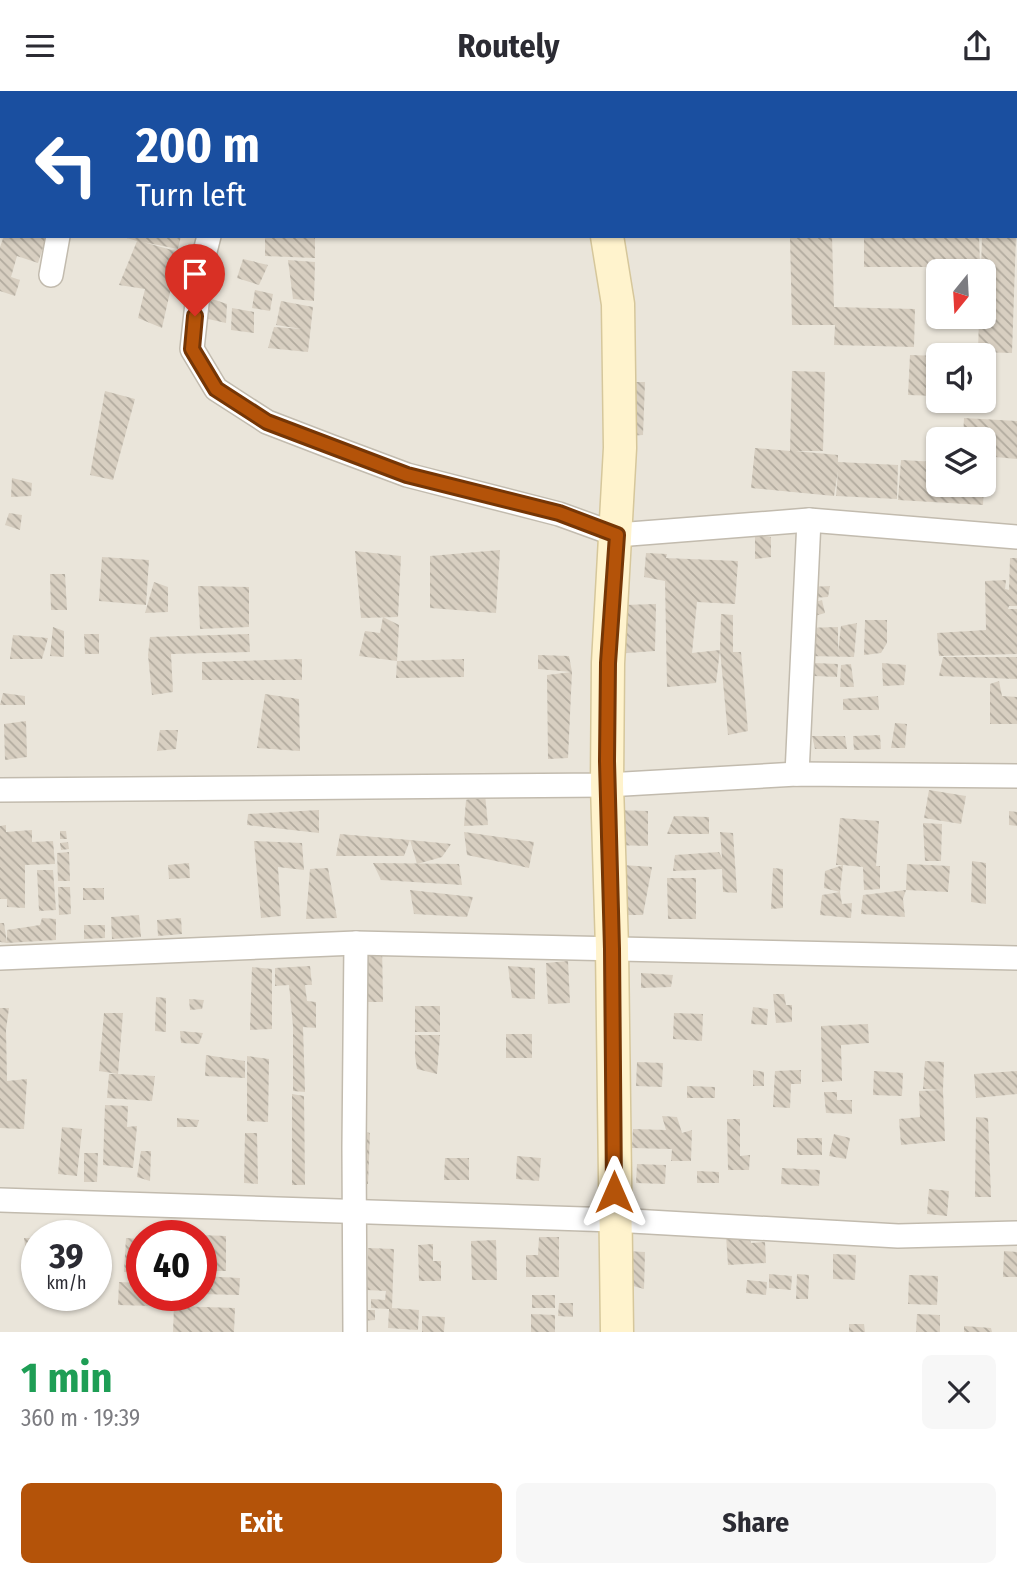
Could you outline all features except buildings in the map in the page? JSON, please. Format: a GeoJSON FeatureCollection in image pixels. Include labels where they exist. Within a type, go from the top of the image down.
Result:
{"type":"FeatureCollection","features":[{"type":"Feature","properties":{"kind":"street"},"geometry":{"type":"LineString","coordinates":[[51,275],[58,238]]}},
{"type":"Feature","properties":{"kind":"street"},"geometry":{"type":"LineString","coordinates":[[208,238],[201,267],[192,349],[216,389],[267,422],[407,475],[559,513],[617,535],[809,520],[1017,537]]}},
{"type":"Feature","properties":{"kind":"street"},"geometry":{"type":"LineString","coordinates":[[607,238],[618,304],[620,448],[608,663],[607,785],[617,1332]]}},
{"type":"Feature","properties":{"kind":"street"},"geometry":{"type":"LineString","coordinates":[[797,774],[809,520]]}},
{"type":"Feature","properties":{"kind":"street"},"geometry":{"type":"LineString","coordinates":[[0,790],[607,785],[797,774],[1017,776]]}},
{"type":"Feature","properties":{"kind":"street"},"geometry":{"type":"LineString","coordinates":[[355,1332],[356,943]]}},
{"type":"Feature","properties":{"kind":"street"},"geometry":{"type":"LineString","coordinates":[[0,958],[356,943],[1017,958]]}},
{"type":"Feature","properties":{"kind":"street"},"geometry":{"type":"LineString","coordinates":[[0,1200],[614,1220],[898,1235],[1017,1233]]}},
{"type":"Feature","properties":{"kind":"shaded area"},"geometry":{"type":"Polygon","coordinates":[[[0,238],[1017,238],[1017,1332],[0,1332],[0,238]]]}},
{"type":"Feature","properties":{"kind":"route"},"geometry":{"type":"LineString","coordinates":[[195,316],[192,349],[216,389],[267,422],[407,475],[559,513],[617,535],[608,663],[607,761],[614,1192]]}}]}
